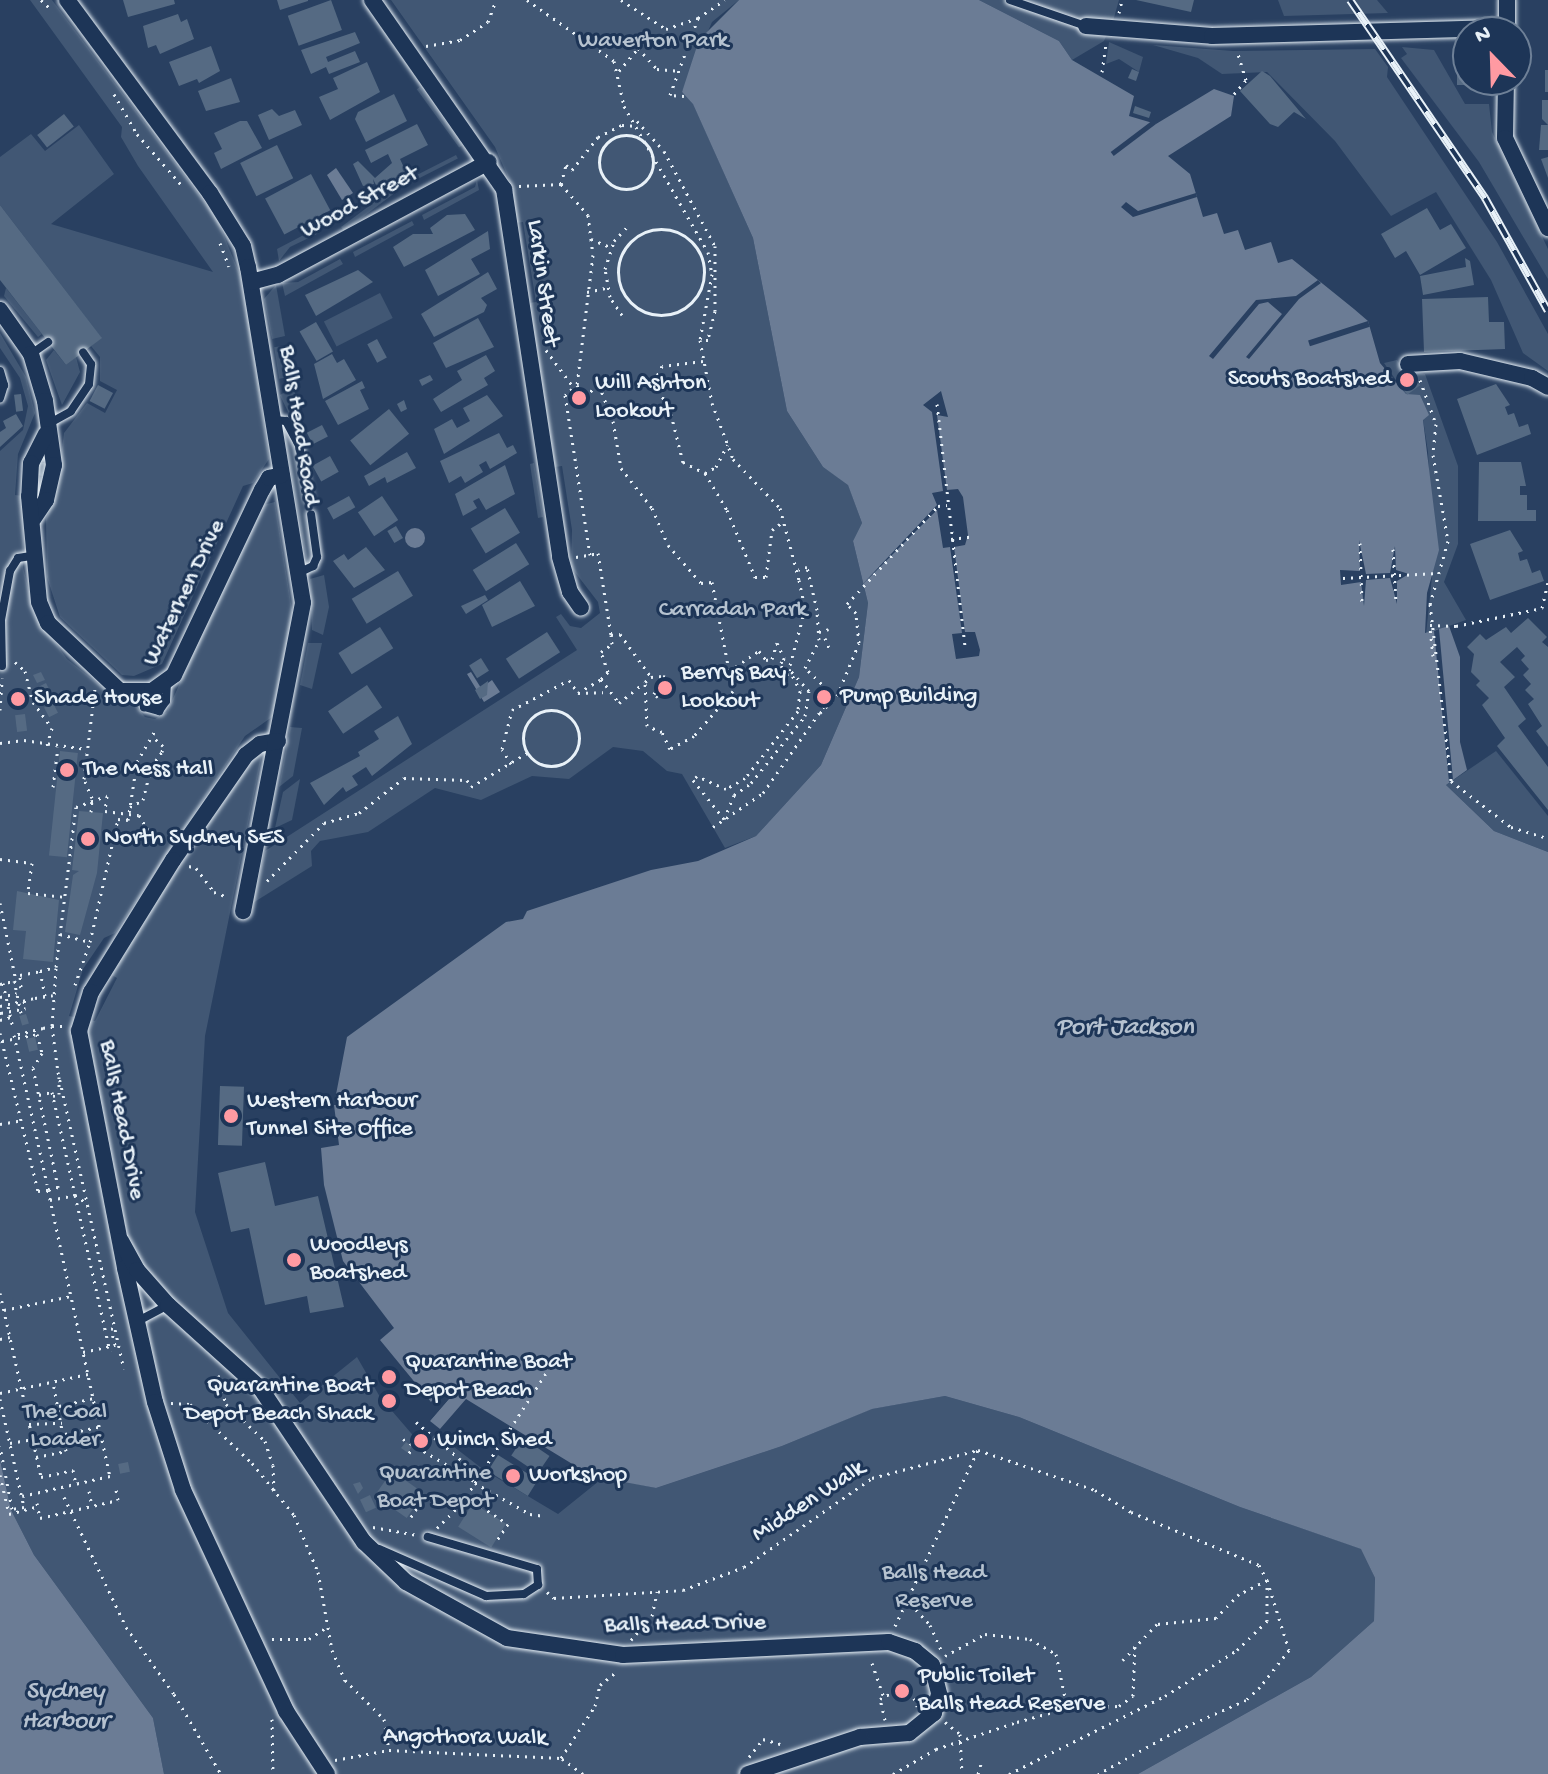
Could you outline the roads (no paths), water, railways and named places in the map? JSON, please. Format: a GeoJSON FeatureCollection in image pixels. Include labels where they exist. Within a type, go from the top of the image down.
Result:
{"type":"FeatureCollection","features":[{"type":"Feature","properties":{"kind":"street","name":"Balls Head Road"},"geometry":{"type":"LineString","coordinates":[[67,0],[231,224],[243,246],[251,282],[303,619],[245,903]]}},
{"type":"Feature","properties":{"kind":"street","name":"Larkin Street"},"geometry":{"type":"LineString","coordinates":[[372,0],[489,162],[506,195],[560,560],[570,592],[581,608]]}},
{"type":"Feature","properties":{"kind":"street"},"geometry":{"type":"LineString","coordinates":[[1086,26],[1212,36],[1452,31]]}},
{"type":"Feature","properties":{"kind":"street"},"geometry":{"type":"LineString","coordinates":[[1506,96],[1505,138],[1548,228]]}},
{"type":"Feature","properties":{"kind":"street","name":"Wood Street"},"geometry":{"type":"LineString","coordinates":[[251,282],[278,275],[489,162]]}},
{"type":"Feature","properties":{"kind":"street"},"geometry":{"type":"LineString","coordinates":[[0,310],[31,354],[47,429]]}},
{"type":"Feature","properties":{"kind":"street"},"geometry":{"type":"LineString","coordinates":[[1411,364],[1460,361],[1532,378],[1548,387]]}},
{"type":"Feature","properties":{"kind":"street","name":"Waterhen Drive"},"geometry":{"type":"LineString","coordinates":[[47,429],[31,463],[34,518],[31,556],[48,623],[102,679],[120,691],[140,693],[167,684],[262,490],[269,478],[282,475]]}},
{"type":"Feature","properties":{"kind":"street","name":"Balls Head Drive"},"geometry":{"type":"LineString","coordinates":[[278,741],[260,744],[246,755],[151,891],[91,992],[79,1031],[121,1241],[130,1323],[183,1490],[286,1711],[323,1768]]}},
{"type":"Feature","properties":{"kind":"street","name":"Balls Head Drive"},"geometry":{"type":"LineString","coordinates":[[121,1241],[137,1270],[168,1305],[261,1389],[364,1542],[406,1582],[507,1638],[623,1655],[889,1642],[915,1651],[932,1665],[939,1694],[926,1722],[909,1733],[860,1737],[751,1773]]}},
{"type":"Feature","properties":{"kind":"lane"},"geometry":{"type":"LineString","coordinates":[[1010,0],[1086,26]]}},
{"type":"Feature","properties":{"kind":"lane"},"geometry":{"type":"LineString","coordinates":[[31,354],[48,342]]}},
{"type":"Feature","properties":{"kind":"lane"},"geometry":{"type":"LineString","coordinates":[[47,429],[71,411],[89,384],[91,364],[83,352]]}},
{"type":"Feature","properties":{"kind":"lane"},"geometry":{"type":"LineString","coordinates":[[0,371],[0,398]]}},
{"type":"Feature","properties":{"kind":"lane"},"geometry":{"type":"LineString","coordinates":[[273,420],[282,419],[292,429],[309,499]]}},
{"type":"Feature","properties":{"kind":"lane"},"geometry":{"type":"LineString","coordinates":[[298,573],[316,562],[311,514]]}},
{"type":"Feature","properties":{"kind":"lane"},"geometry":{"type":"LineString","coordinates":[[2,666],[1,620],[10,571],[18,558],[31,556]]}},
{"type":"Feature","properties":{"kind":"lane"},"geometry":{"type":"LineString","coordinates":[[130,1323],[168,1305]]}},
{"type":"Feature","properties":{"kind":"lane"},"geometry":{"type":"LineString","coordinates":[[364,1542],[474,1593],[512,1596],[538,1585],[537,1569],[431,1534]]}},
{"type":"Feature","properties":{"kind":"water","name":"Port Jackson"},"geometry":{"type":"Polygon","coordinates":[[[739,0],[979,0],[1059,41],[1072,60],[1134,96],[1129,116],[1156,124],[1214,89],[1234,96],[1231,116],[1168,156],[1190,174],[1203,217],[1217,213],[1224,234],[1238,230],[1245,250],[1271,242],[1278,263],[1292,259],[1354,309],[1368,321],[1380,363],[1406,394],[1420,395],[1429,415],[1423,420],[1439,550],[1427,593],[1425,633],[1449,626],[1460,657],[1460,742],[1467,770],[1446,785],[1494,831],[1548,852],[1548,1774],[1138,1774],[1311,1677],[1374,1621],[1375,1578],[1361,1549],[1240,1507],[1019,1417],[945,1396],[872,1409],[782,1446],[656,1488],[592,1476],[466,1399],[440,1429],[430,1421],[454,1393],[438,1393],[431,1402],[380,1340],[394,1328],[343,1261],[324,1185],[321,1148],[339,1145],[334,1105],[347,1037],[506,922],[523,919],[527,911],[651,870],[698,861],[756,836],[821,765],[859,677],[868,603],[853,541],[862,523],[848,485],[823,467],[787,411],[753,238],[693,104],[682,92],[699,40],[739,0]]]}},
{"type":"Feature","properties":{"kind":"water"},"geometry":{"type":"Polygon","coordinates":[[[336,168],[353,193],[342,200],[327,175],[336,168]]]}},
{"type":"Feature","properties":{"kind":"water"},"geometry":{"type":"Polygon","coordinates":[[[415,528],[422,531],[425,538],[422,545],[415,548],[408,545],[405,538],[408,531],[415,528]]]}},
{"type":"Feature","properties":{"kind":"water"},"geometry":{"type":"Polygon","coordinates":[[[471,672],[481,688],[492,680],[500,692],[484,702],[467,674],[471,672]]]}},
{"type":"Feature","properties":{"kind":"water","name":"Sydney Harbour"},"geometry":{"type":"Polygon","coordinates":[[[0,1460],[11,1510],[34,1555],[153,1718],[164,1774],[0,1774],[0,1460]]]}},
{"type":"Feature","properties":{"kind":"railway"},"geometry":{"type":"LineString","coordinates":[[1350,0],[1485,198],[1548,311]]}},
{"type":"Feature","properties":{"kind":"place","name":"Scouts Boatshed"},"geometry":{"type":"Point","coordinates":[1407,380]}},
{"type":"Feature","properties":{"kind":"place","name":"Will Ashton Lookout"},"geometry":{"type":"Point","coordinates":[579,398]}},
{"type":"Feature","properties":{"kind":"place","name":"Berrys Bay Lookout"},"geometry":{"type":"Point","coordinates":[665,688]}},
{"type":"Feature","properties":{"kind":"place","name":"Pump Building"},"geometry":{"type":"Point","coordinates":[824,697]}},
{"type":"Feature","properties":{"kind":"place","name":"Shade House"},"geometry":{"type":"Point","coordinates":[18,699]}},
{"type":"Feature","properties":{"kind":"place","name":"The Mess Hall"},"geometry":{"type":"Point","coordinates":[67,770]}},
{"type":"Feature","properties":{"kind":"place","name":"North Sydney SES"},"geometry":{"type":"Point","coordinates":[88,839]}},
{"type":"Feature","properties":{"kind":"place","name":"Western Harbour Tunnel Site Office"},"geometry":{"type":"Point","coordinates":[231,1116]}},
{"type":"Feature","properties":{"kind":"place","name":"Woodleys Boatshed"},"geometry":{"type":"Point","coordinates":[294,1260]}},
{"type":"Feature","properties":{"kind":"place","name":"Quarantine Boat Depot Beach"},"geometry":{"type":"Point","coordinates":[389,1377]}},
{"type":"Feature","properties":{"kind":"place","name":"Quarantine Boat Depot Beach Shack"},"geometry":{"type":"Point","coordinates":[389,1401]}},
{"type":"Feature","properties":{"kind":"place","name":"Winch Shed"},"geometry":{"type":"Point","coordinates":[421,1441]}},
{"type":"Feature","properties":{"kind":"place","name":"Workshop"},"geometry":{"type":"Point","coordinates":[513,1476]}},
{"type":"Feature","properties":{"kind":"place","name":"Public Toilet Balls Head Reserve"},"geometry":{"type":"Point","coordinates":[902,1691]}},
{"type":"Feature","properties":{"kind":"park label","name":"Waverton Park"},"geometry":{"type":"Point","coordinates":[653,42]}},
{"type":"Feature","properties":{"kind":"park label","name":"Carradah Park"},"geometry":{"type":"Point","coordinates":[733,611]}},
{"type":"Feature","properties":{"kind":"park label","name":"The Coal Loader"},"geometry":{"type":"Point","coordinates":[65,1427]}},
{"type":"Feature","properties":{"kind":"park label","name":"Quarantine Boat Depot"},"geometry":{"type":"Point","coordinates":[435,1488]}},
{"type":"Feature","properties":{"kind":"park label","name":"Balls Head Reserve"},"geometry":{"type":"Point","coordinates":[934,1588]}}]}
